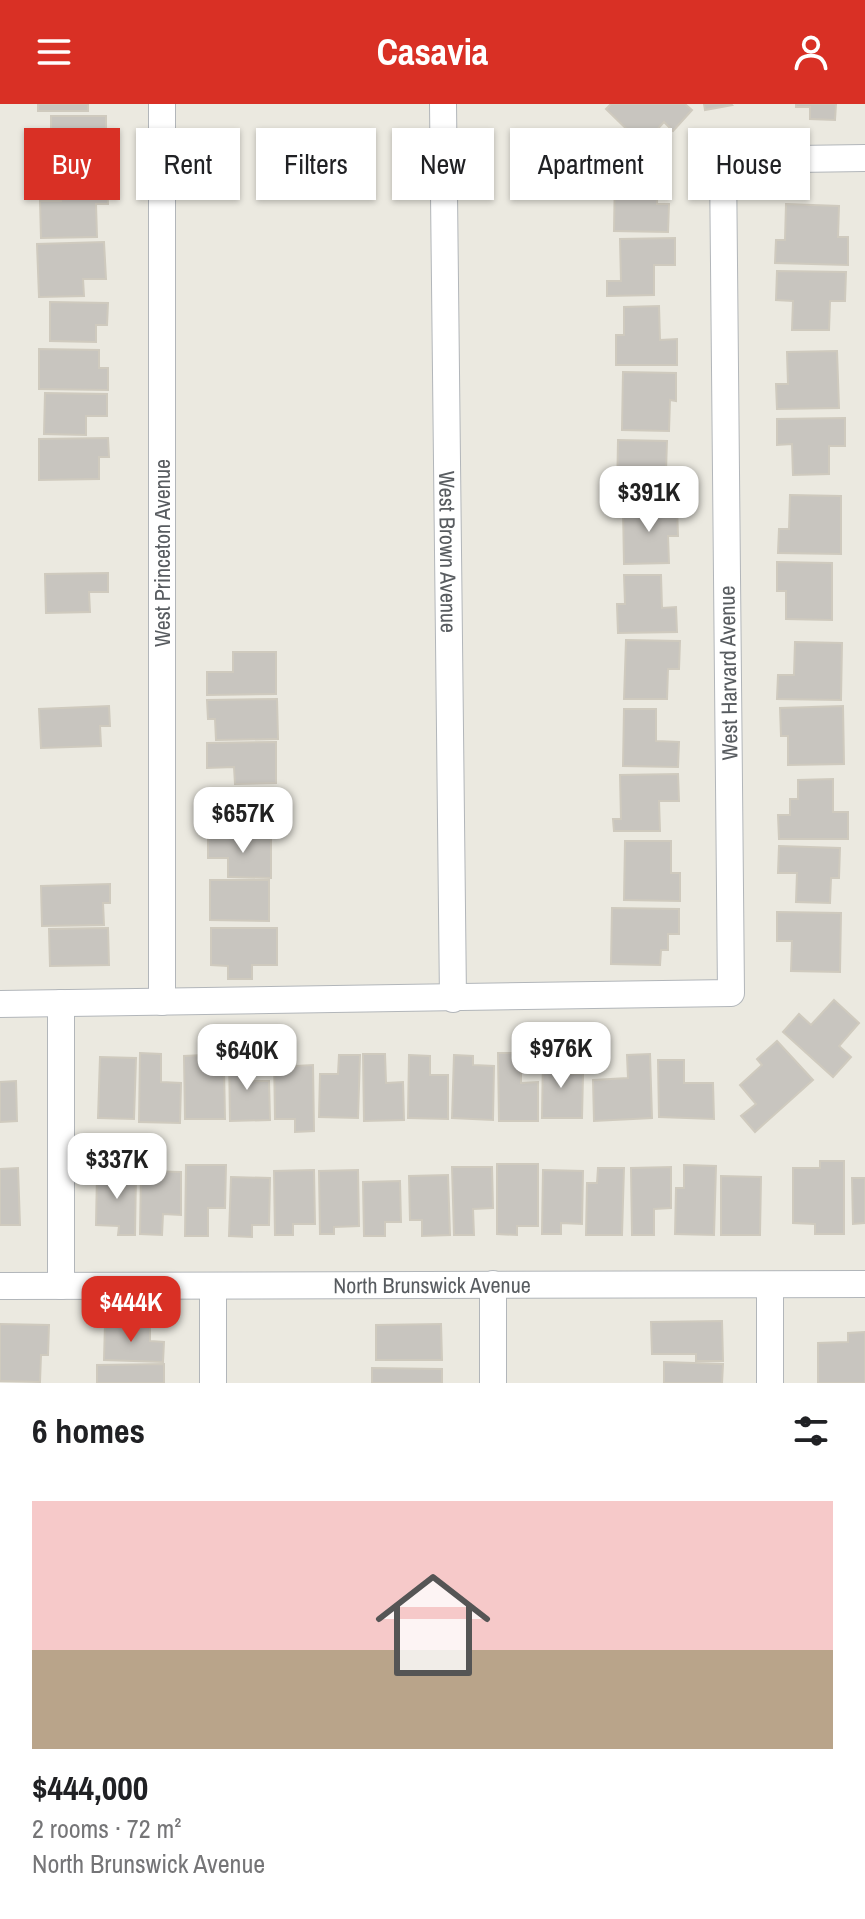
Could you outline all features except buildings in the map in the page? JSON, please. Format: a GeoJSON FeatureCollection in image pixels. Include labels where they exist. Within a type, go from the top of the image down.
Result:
{"type":"FeatureCollection","features":[{"type":"Feature","properties":{"kind":"street","name":"West Princeton Avenue"},"geometry":{"type":"LineString","coordinates":[[162,104],[162,1002]]}},
{"type":"Feature","properties":{"kind":"street","name":"West Brown Avenue"},"geometry":{"type":"LineString","coordinates":[[443,104],[453,999]]}},
{"type":"Feature","properties":{"kind":"street","name":"West Harvard Avenue"},"geometry":{"type":"LineString","coordinates":[[453,999],[731,993],[723,160],[865,158]]}},
{"type":"Feature","properties":{"kind":"street"},"geometry":{"type":"LineString","coordinates":[[0,1004],[453,999]]}},
{"type":"Feature","properties":{"kind":"street"},"geometry":{"type":"LineString","coordinates":[[61,1003],[61,1286]]}},
{"type":"Feature","properties":{"kind":"street"},"geometry":{"type":"LineString","coordinates":[[493,1284],[493,1383]]}},
{"type":"Feature","properties":{"kind":"street","name":"North Brunswick Avenue"},"geometry":{"type":"LineString","coordinates":[[0,1286],[865,1284]]}},
{"type":"Feature","properties":{"kind":"street"},"geometry":{"type":"LineString","coordinates":[[770,1285],[770,1383]]}},
{"type":"Feature","properties":{"kind":"street"},"geometry":{"type":"LineString","coordinates":[[213,1286],[213,1383]]}}]}
